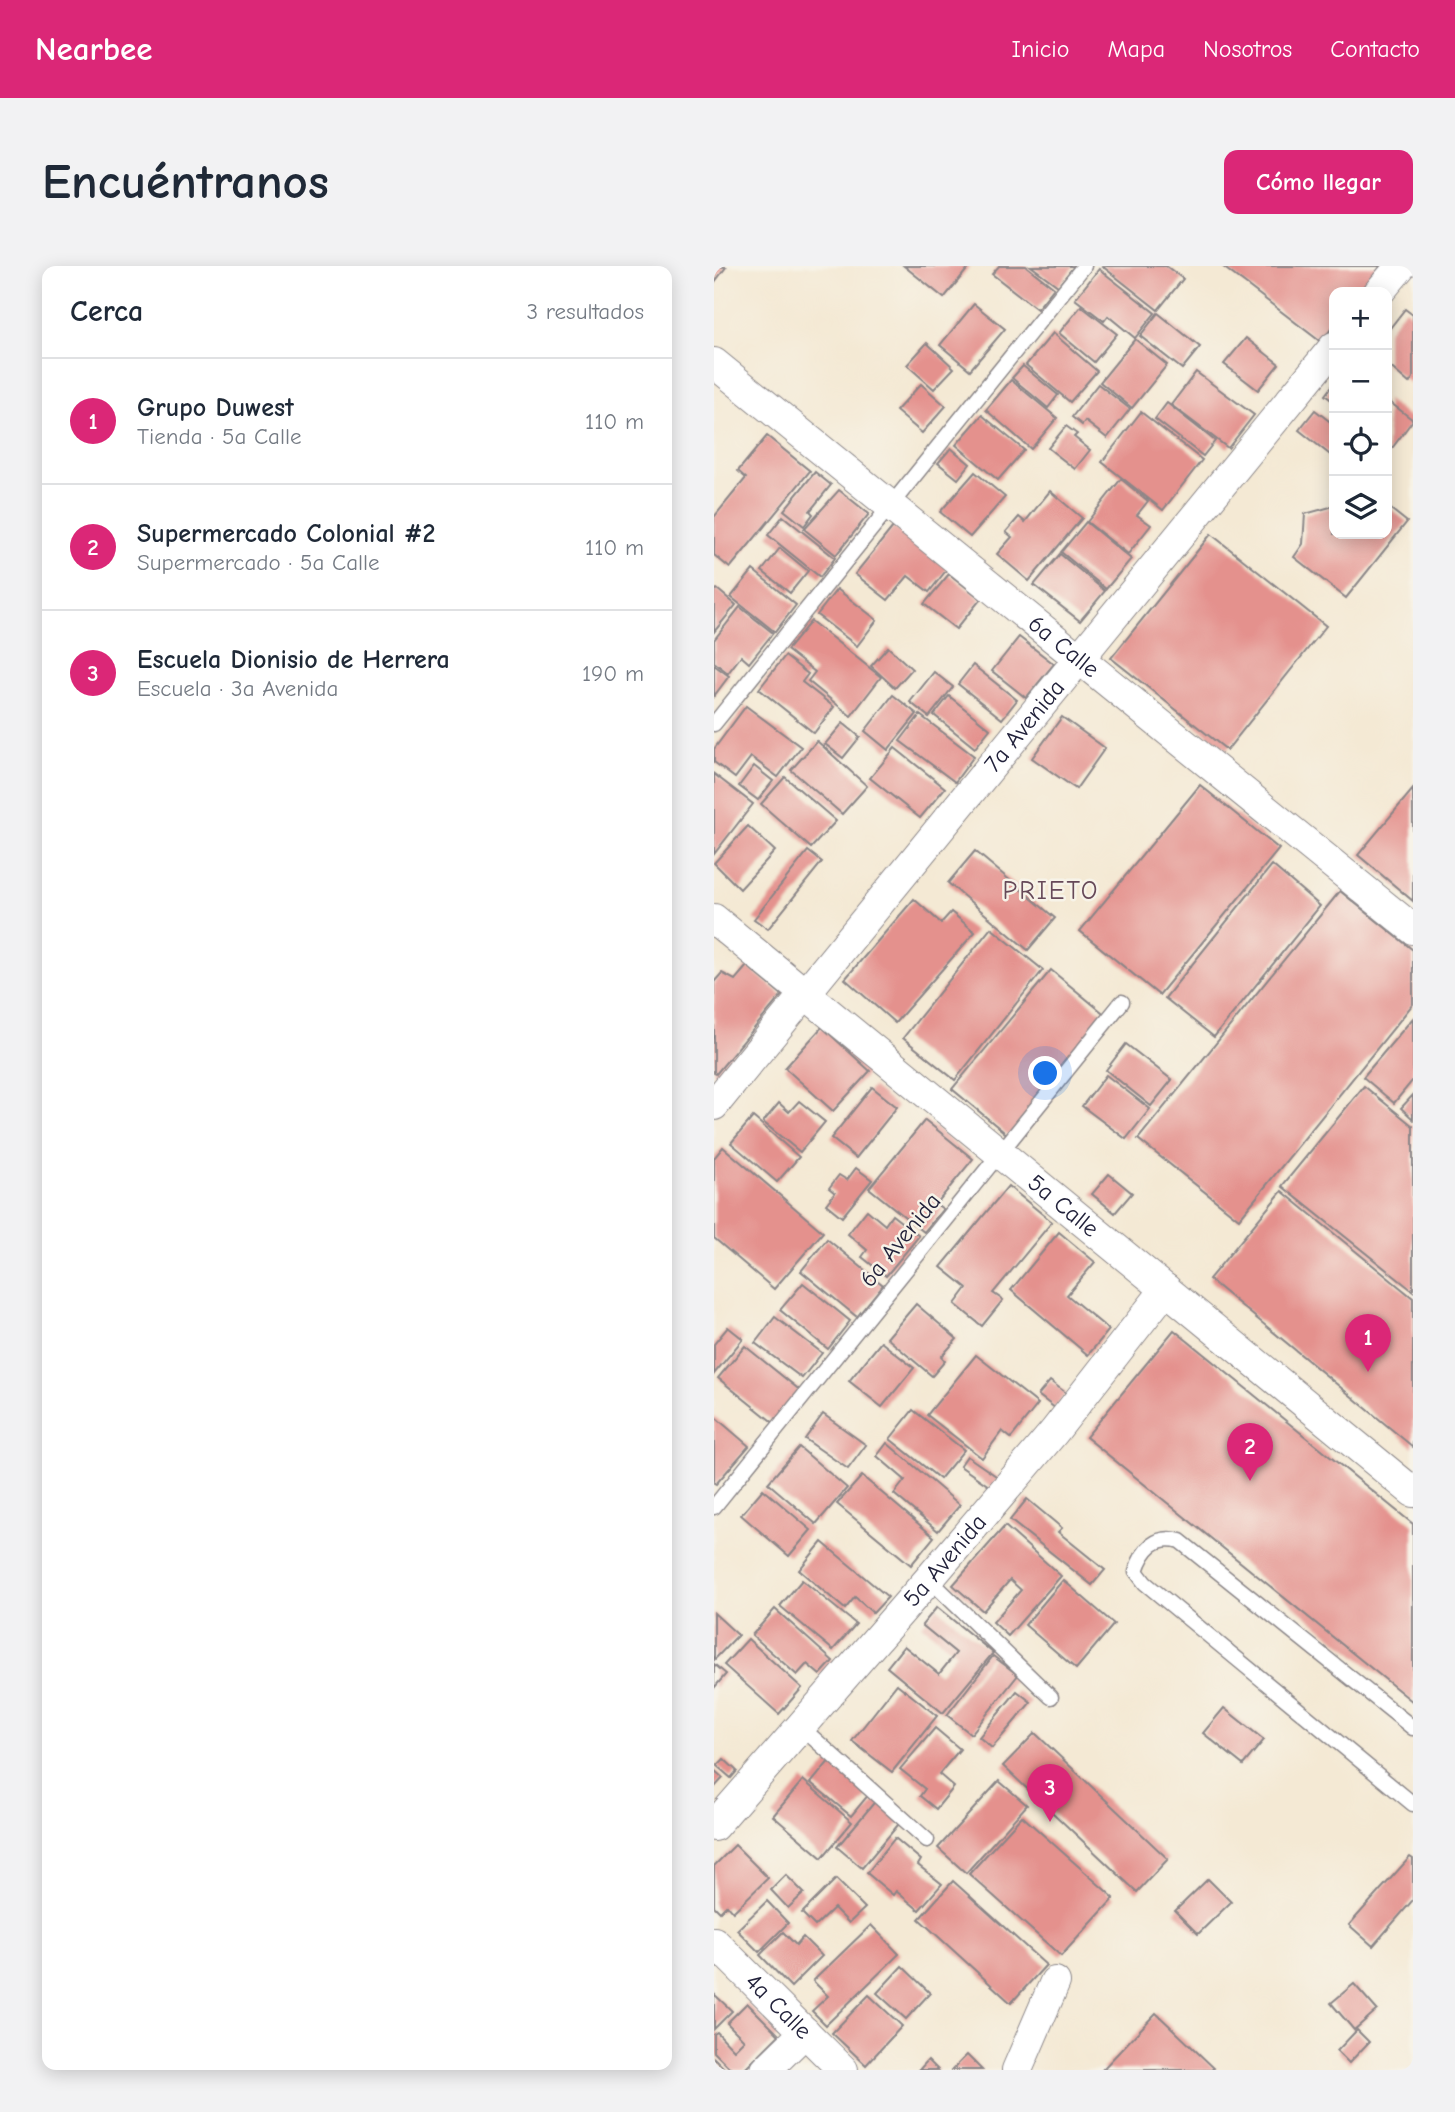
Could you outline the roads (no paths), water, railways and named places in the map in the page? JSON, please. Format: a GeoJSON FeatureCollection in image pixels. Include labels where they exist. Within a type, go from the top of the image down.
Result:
{"type":"FeatureCollection","features":[{"type":"Feature","properties":{"kind":"street"},"geometry":{"type":"LineString","coordinates":[[1383,287],[1401,266]]}},
{"type":"Feature","properties":{"kind":"street","name":"7a Avenida"},"geometry":{"type":"LineString","coordinates":[[714,1105],[1332,350]]}},
{"type":"Feature","properties":{"kind":"street","name":"6a Calle"},"geometry":{"type":"LineString","coordinates":[[714,363],[1413,929]]}},
{"type":"Feature","properties":{"kind":"street","name":"5a Calle"},"geometry":{"type":"LineString","coordinates":[[714,919],[1413,1492]]}},
{"type":"Feature","properties":{"kind":"street","name":"5a Avenida"},"geometry":{"type":"LineString","coordinates":[[714,1826],[1054,1432],[1166,1289]]}},
{"type":"Feature","properties":{"kind":"street","name":"4a Calle"},"geometry":{"type":"LineString","coordinates":[[714,1942],[843,2070]]}},
{"type":"Feature","properties":{"kind":"street"},"geometry":{"type":"LineString","coordinates":[[1017,2070],[1055,1982]]}},
{"type":"Feature","properties":{"kind":"street"},"geometry":{"type":"LineString","coordinates":[[766,2070],[805,2032]]}},
{"type":"Feature","properties":{"kind":"lane"},"geometry":{"type":"LineString","coordinates":[[714,724],[1084,266]]}},
{"type":"Feature","properties":{"kind":"lane","name":"6a Avenida"},"geometry":{"type":"LineString","coordinates":[[714,1507],[1122,1002]]}},
{"type":"Feature","properties":{"kind":"lane"},"geometry":{"type":"LineString","coordinates":[[1413,1728],[1180,1541],[1168,1538],[1153,1543],[1139,1561],[1136,1571],[1145,1583],[1413,1804]]}},
{"type":"Feature","properties":{"kind":"lane"},"geometry":{"type":"LineString","coordinates":[[929,1579],[1051,1697]]}},
{"type":"Feature","properties":{"kind":"lane"},"geometry":{"type":"LineString","coordinates":[[801,1727],[927,1840]]}},
{"type":"Feature","properties":{"kind":"place","name":"Grupo Duwest"},"geometry":{"type":"Point","coordinates":[1368,1372]}},
{"type":"Feature","properties":{"kind":"place","name":"Supermercado Colonial #2"},"geometry":{"type":"Point","coordinates":[1250,1481]}},
{"type":"Feature","properties":{"kind":"place","name":"Escuela Dionisio de Herrera"},"geometry":{"type":"Point","coordinates":[1050,1822]}},
{"type":"Feature","properties":{"kind":"district","name":"PRIETO"},"geometry":{"type":"Point","coordinates":[1051,891]}}]}
